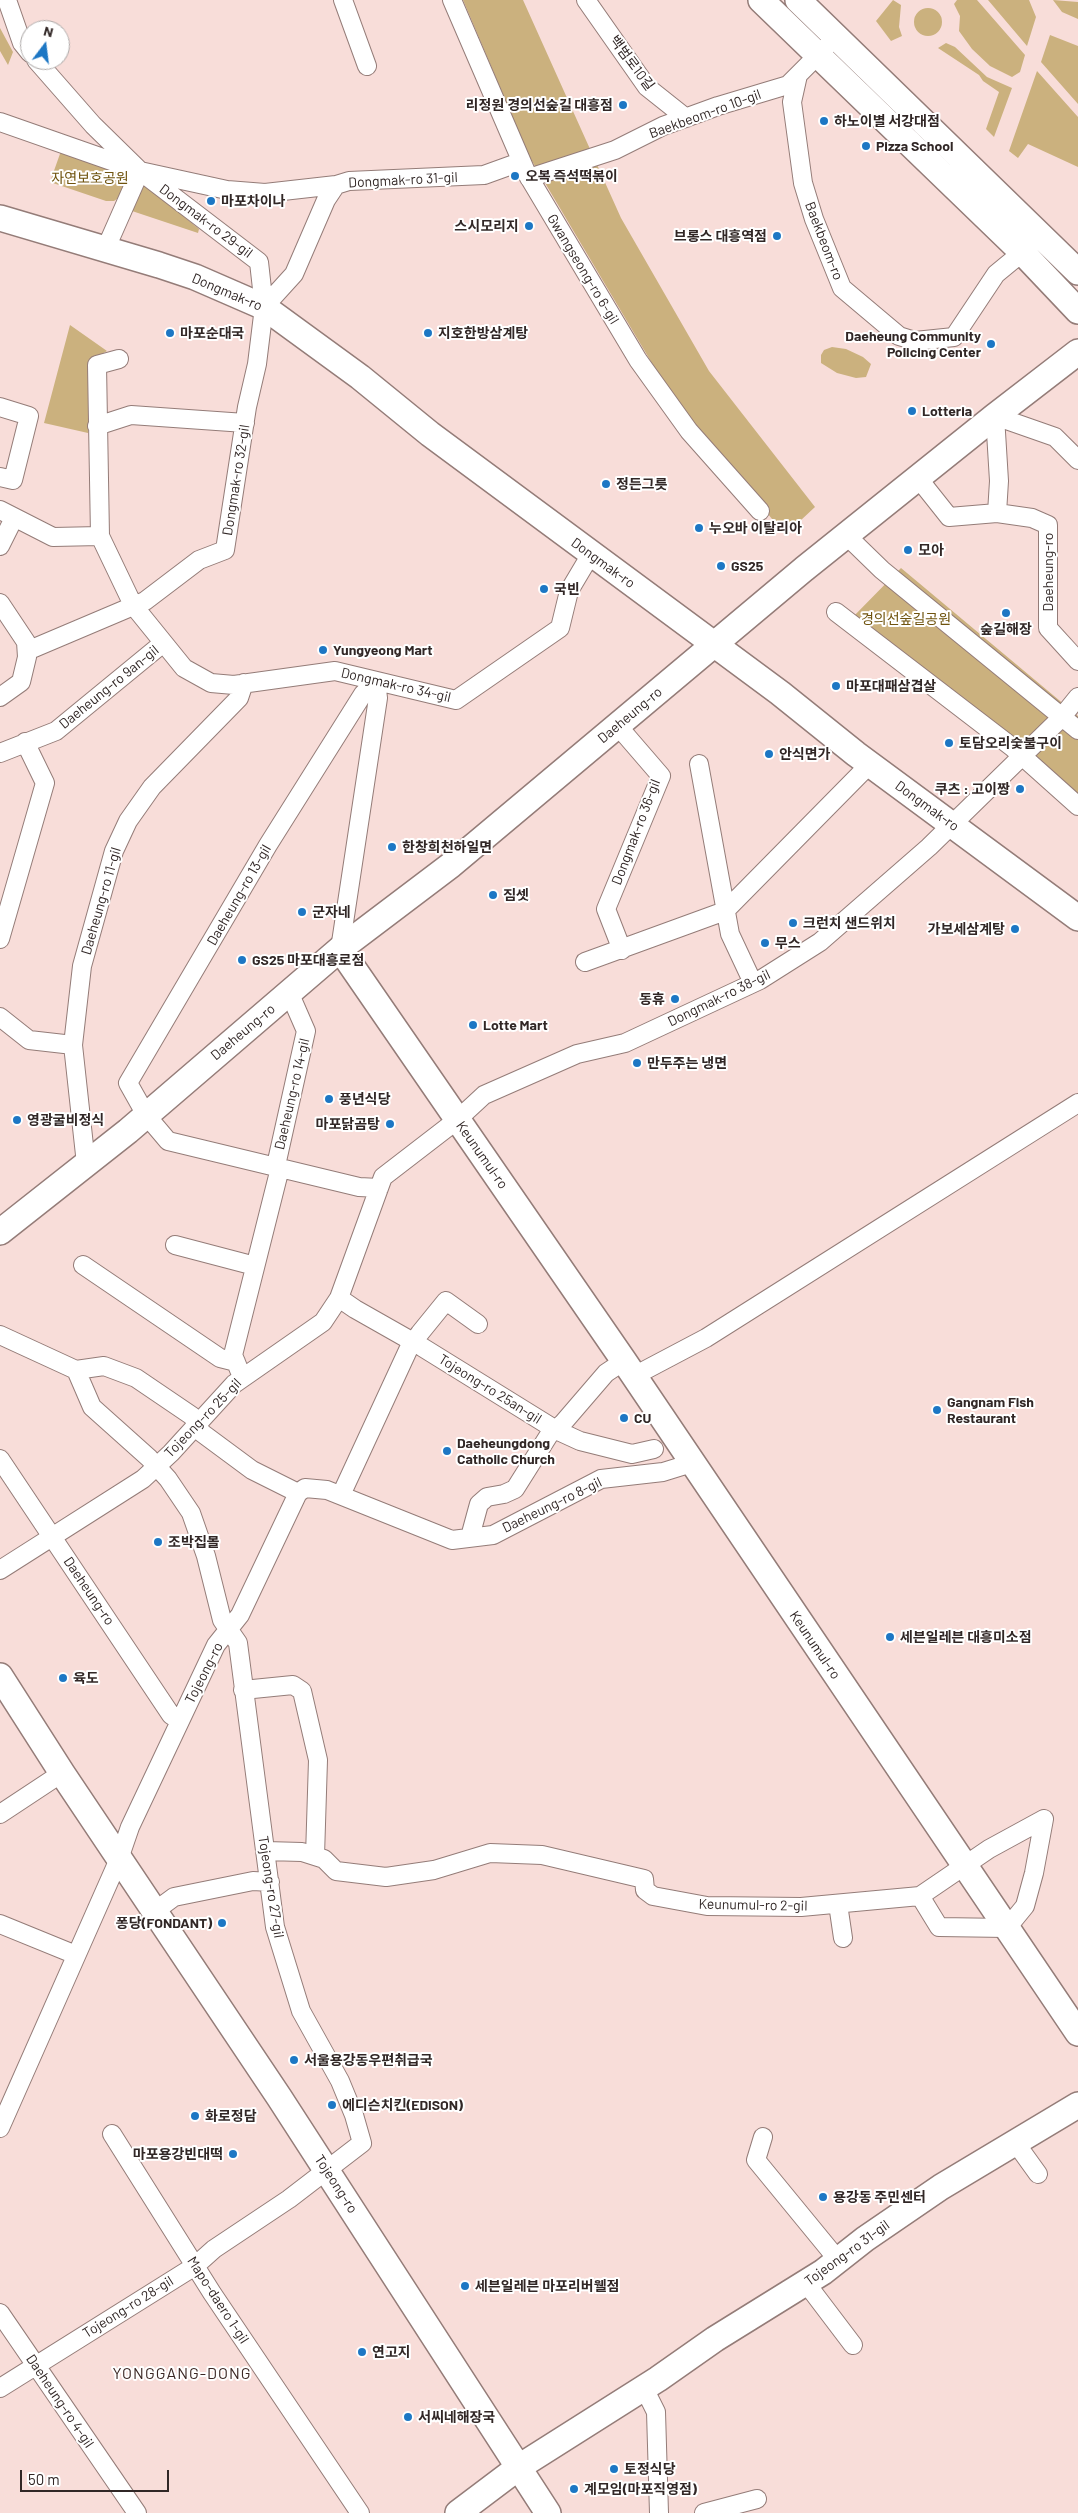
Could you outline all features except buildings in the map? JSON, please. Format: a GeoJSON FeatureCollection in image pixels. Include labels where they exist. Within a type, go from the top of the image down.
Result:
{"type":"FeatureCollection","features":[{"type":"Feature","properties":{"kind":"main road"},"geometry":{"type":"LineString","coordinates":[[761,0],[1023,253],[1078,311]]}},
{"type":"Feature","properties":{"kind":"main road"},"geometry":{"type":"LineString","coordinates":[[798,0],[1078,272]]}},
{"type":"Feature","properties":{"kind":"main road","name":"Dongmak-ro"},"geometry":{"type":"LineString","coordinates":[[0,218],[106,248],[195,277],[264,307],[360,377],[430,434],[780,693],[870,764],[1078,918]]}},
{"type":"Feature","properties":{"kind":"main road","name":"Daeheung-ro"},"geometry":{"type":"LineString","coordinates":[[0,1232],[146,1115],[340,949],[450,865],[714,644],[995,416],[1078,352]]}},
{"type":"Feature","properties":{"kind":"main road","name":"Keunumul-ro"},"geometry":{"type":"LineString","coordinates":[[340,949],[629,1369],[1007,1928],[1069,2006],[1078,2033]]}},
{"type":"Feature","properties":{"kind":"main road","name":"Tojeong-ro"},"geometry":{"type":"LineString","coordinates":[[0,1676],[62,1773],[327,2170],[548,2513]]}},
{"type":"Feature","properties":{"kind":"main road","name":"Tojeong-ro 31-gil"},"geometry":{"type":"LineString","coordinates":[[458,2513],[519,2467],[644,2388],[715,2339],[806,2283],[865,2239],[941,2188],[1078,2104]]}},
{"type":"Feature","properties":{"kind":"street"},"geometry":{"type":"LineString","coordinates":[[7,0],[20,37]]}},
{"type":"Feature","properties":{"kind":"street"},"geometry":{"type":"LineString","coordinates":[[343,0],[367,66]]}},
{"type":"Feature","properties":{"kind":"street","name":"Gwangseong-ro 6-gil"},"geometry":{"type":"LineString","coordinates":[[452,0],[520,162],[638,360],[689,431],[760,511]]}},
{"type":"Feature","properties":{"kind":"street","name":"백범로10길"},"geometry":{"type":"LineString","coordinates":[[586,0],[647,87],[686,118]]}},
{"type":"Feature","properties":{"kind":"street","name":"Baekbeom-ro 10-gil"},"geometry":{"type":"LineString","coordinates":[[529,178],[615,150],[664,126],[686,118],[788,85],[836,36]]}},
{"type":"Feature","properties":{"kind":"street","name":"Dongmak-ro 29-gil"},"geometry":{"type":"LineString","coordinates":[[45,70],[93,125],[140,171],[260,262],[264,307]]}},
{"type":"Feature","properties":{"kind":"street","name":"Baekbeom-ro"},"geometry":{"type":"LineString","coordinates":[[798,75],[792,102],[803,183],[820,234],[842,288],[899,336],[915,341],[954,337],[996,274],[1042,236]]}},
{"type":"Feature","properties":{"kind":"street","name":"Dongmak-ro 29-gil"},"geometry":{"type":"LineString","coordinates":[[0,122],[140,171]]}},
{"type":"Feature","properties":{"kind":"street","name":"Dongmak-ro 31-gil"},"geometry":{"type":"LineString","coordinates":[[264,307],[294,274],[326,200],[336,185],[349,181],[484,175],[520,162]]}},
{"type":"Feature","properties":{"kind":"street"},"geometry":{"type":"LineString","coordinates":[[106,248],[140,171],[227,190],[265,193],[336,185]]}},
{"type":"Feature","properties":{"kind":"street","name":"Dongmak-ro 32-gil"},"geometry":{"type":"LineString","coordinates":[[26,651],[145,601],[199,560],[225,550],[245,423],[257,364],[264,307]]}},
{"type":"Feature","properties":{"kind":"street"},"geometry":{"type":"LineString","coordinates":[[0,546],[7,514],[53,537],[100,536],[97,365],[119,359]]}},
{"type":"Feature","properties":{"kind":"street"},"geometry":{"type":"LineString","coordinates":[[0,407],[29,416],[13,480],[0,477]]}},
{"type":"Feature","properties":{"kind":"street"},"geometry":{"type":"LineString","coordinates":[[97,426],[131,415],[245,423]]}},
{"type":"Feature","properties":{"kind":"street"},"geometry":{"type":"LineString","coordinates":[[997,513],[999,481],[995,416],[1055,437],[1078,460]]}},
{"type":"Feature","properties":{"kind":"street","name":"Daeheung-ro"},"geometry":{"type":"LineString","coordinates":[[918,478],[949,517],[997,513],[1032,518],[1048,525],[1048,628],[1078,661]]}},
{"type":"Feature","properties":{"kind":"street","name":"Dongmak-ro 34-gil"},"geometry":{"type":"LineString","coordinates":[[100,536],[133,605],[162,644],[184,668],[211,683],[244,683],[335,671],[456,700],[560,628],[568,591],[591,554]]}},
{"type":"Feature","properties":{"kind":"street"},"geometry":{"type":"LineString","coordinates":[[847,536],[882,570],[1078,730]]}},
{"type":"Feature","properties":{"kind":"street"},"geometry":{"type":"LineString","coordinates":[[0,603],[26,642],[21,682],[0,697]]}},
{"type":"Feature","properties":{"kind":"street"},"geometry":{"type":"LineString","coordinates":[[836,612],[1022,755],[1078,806]]}},
{"type":"Feature","properties":{"kind":"street","name":"Daeheung-ro 9an-gil"},"geometry":{"type":"LineString","coordinates":[[0,753],[56,731],[162,644]]}},
{"type":"Feature","properties":{"kind":"street"},"geometry":{"type":"LineString","coordinates":[[340,949],[378,698],[376,681]]}},
{"type":"Feature","properties":{"kind":"street","name":"Daeheung-ro 13-gil"},"geometry":{"type":"LineString","coordinates":[[146,1115],[128,1084],[131,1076],[268,845],[363,694],[376,681]]}},
{"type":"Feature","properties":{"kind":"street","name":"Daeheung-ro 11-gil"},"geometry":{"type":"LineString","coordinates":[[86,1164],[72,1046],[82,966],[114,852],[124,829],[152,787],[239,698],[244,683]]}},
{"type":"Feature","properties":{"kind":"street","name":"Dongmak-ro 38-gil"},"geometry":{"type":"LineString","coordinates":[[457,1120],[484,1095],[577,1054],[624,1043],[754,984],[820,942],[928,847],[1061,718],[1078,697]]}},
{"type":"Feature","properties":{"kind":"street","name":"Dongmak-ro 36-gil"},"geometry":{"type":"LineString","coordinates":[[617,725],[661,776],[606,909],[622,950]]}},
{"type":"Feature","properties":{"kind":"street"},"geometry":{"type":"LineString","coordinates":[[0,939],[45,783],[25,742]]}},
{"type":"Feature","properties":{"kind":"street"},"geometry":{"type":"LineString","coordinates":[[699,764],[730,934],[754,984]]}},
{"type":"Feature","properties":{"kind":"street"},"geometry":{"type":"LineString","coordinates":[[586,962],[726,911],[870,764]]}},
{"type":"Feature","properties":{"kind":"street","name":"Daeheung-ro 14-gil"},"geometry":{"type":"LineString","coordinates":[[239,1370],[232,1355],[278,1176],[277,1160],[306,1031],[289,992]]}},
{"type":"Feature","properties":{"kind":"street"},"geometry":{"type":"LineString","coordinates":[[0,1017],[29,1040],[72,1046]]}},
{"type":"Feature","properties":{"kind":"street"},"geometry":{"type":"LineString","coordinates":[[470,1537],[479,1504],[487,1497],[514,1490],[549,1435],[556,1430],[606,1373],[629,1369],[706,1338],[1078,1103]]}},
{"type":"Feature","properties":{"kind":"street"},"geometry":{"type":"LineString","coordinates":[[146,1115],[168,1141],[278,1168]]}},
{"type":"Feature","properties":{"kind":"street","name":"Tojeong-ro 25-gil"},"geometry":{"type":"LineString","coordinates":[[0,1570],[143,1479],[197,1424],[239,1370],[323,1322],[339,1298],[383,1177],[457,1120]]}},
{"type":"Feature","properties":{"kind":"street","name":"Daeheung-ro 14-gil"},"geometry":{"type":"LineString","coordinates":[[278,1168],[359,1187],[379,1188]]}},
{"type":"Feature","properties":{"kind":"street"},"geometry":{"type":"LineString","coordinates":[[175,1245],[255,1266]]}},
{"type":"Feature","properties":{"kind":"street"},"geometry":{"type":"LineString","coordinates":[[83,1265],[239,1370]]}},
{"type":"Feature","properties":{"kind":"street","name":"Tojeong-ro 25an-gil"},"geometry":{"type":"LineString","coordinates":[[339,1298],[355,1310],[413,1342],[556,1430],[580,1441],[632,1454],[654,1449]]}},
{"type":"Feature","properties":{"kind":"street"},"geometry":{"type":"LineString","coordinates":[[341,1495],[413,1342],[446,1301],[478,1324]]}},
{"type":"Feature","properties":{"kind":"street"},"geometry":{"type":"LineString","coordinates":[[0,1335],[76,1370],[104,1366],[136,1378],[192,1416],[202,1434],[252,1470],[298,1493]]}},
{"type":"Feature","properties":{"kind":"street","name":"Tojeong-ro 27-gil"},"geometry":{"type":"LineString","coordinates":[[76,1370],[92,1407],[168,1479],[190,1512],[206,1556],[222,1620],[238,1643],[275,1928],[301,2011],[340,2080],[354,2115],[362,2143],[327,2170]]}},
{"type":"Feature","properties":{"kind":"street","name":"Daeheung-ro"},"geometry":{"type":"LineString","coordinates":[[0,1459],[171,1715],[180,1721]]}},
{"type":"Feature","properties":{"kind":"street","name":"Daeheung-ro 8-gil"},"geometry":{"type":"LineString","coordinates":[[298,1493],[305,1488],[327,1490],[452,1540],[493,1535],[602,1478],[663,1472],[692,1463]]}},
{"type":"Feature","properties":{"kind":"street","name":"Tojeong-ro"},"geometry":{"type":"LineString","coordinates":[[0,2128],[119,1859],[130,1827],[216,1645],[240,1615],[298,1493]]}},
{"type":"Feature","properties":{"kind":"street"},"geometry":{"type":"LineString","coordinates":[[243,1690],[294,1685],[302,1691],[318,1760],[315,1856]]}},
{"type":"Feature","properties":{"kind":"street"},"geometry":{"type":"LineString","coordinates":[[0,1814],[62,1773]]}},
{"type":"Feature","properties":{"kind":"street"},"geometry":{"type":"LineString","coordinates":[[1044,1819],[1034,1873],[1025,1906],[1007,1928],[939,1927],[920,1896],[964,1864],[1044,1819]]}},
{"type":"Feature","properties":{"kind":"street","name":"Keunumul-ro 2-gil"},"geometry":{"type":"LineString","coordinates":[[266,1852],[302,1852],[324,1859],[336,1870],[386,1877],[434,1870],[490,1853],[542,1855],[644,1879],[645,1890],[653,1896],[707,1906],[801,1908],[920,1896]]}},
{"type":"Feature","properties":{"kind":"street"},"geometry":{"type":"LineString","coordinates":[[155,1911],[174,1897],[252,1881],[270,1882]]}},
{"type":"Feature","properties":{"kind":"street"},"geometry":{"type":"LineString","coordinates":[[838,1904],[843,1938]]}},
{"type":"Feature","properties":{"kind":"street"},"geometry":{"type":"LineString","coordinates":[[0,1924],[76,1955]]}},
{"type":"Feature","properties":{"kind":"street","name":"Mapo-daero 1-gil"},"geometry":{"type":"LineString","coordinates":[[112,2134],[195,2266],[360,2513]]}},
{"type":"Feature","properties":{"kind":"street"},"geometry":{"type":"LineString","coordinates":[[763,2137],[756,2160],[838,2260]]}},
{"type":"Feature","properties":{"kind":"street"},"geometry":{"type":"LineString","coordinates":[[1015,2142],[1038,2174]]}},
{"type":"Feature","properties":{"kind":"street","name":"Tojeong-ro 28-gil"},"geometry":{"type":"LineString","coordinates":[[0,2388],[195,2266],[214,2249],[327,2170]]}},
{"type":"Feature","properties":{"kind":"street"},"geometry":{"type":"LineString","coordinates":[[806,2283],[853,2345]]}},
{"type":"Feature","properties":{"kind":"street","name":"Daeheung-ro 4-gil"},"geometry":{"type":"LineString","coordinates":[[0,2313],[137,2513]]}},
{"type":"Feature","properties":{"kind":"street"},"geometry":{"type":"LineString","coordinates":[[644,2388],[656,2412],[659,2513]]}},
{"type":"Feature","properties":{"kind":"street"},"geometry":{"type":"LineString","coordinates":[[704,2513],[757,2499]]}},
{"type":"Feature","properties":{"kind":"green space"},"geometry":{"type":"Polygon","coordinates":[[[463,0],[523,0],[621,218],[709,371],[815,507],[785,535],[669,392],[529,156],[463,0]]]}},
{"type":"Feature","properties":{"kind":"green space"},"geometry":{"type":"Polygon","coordinates":[[[893,0],[901,5],[899,27],[902,36],[891,41],[876,21],[893,0]]]}},
{"type":"Feature","properties":{"kind":"green space"},"geometry":{"type":"Polygon","coordinates":[[[957,0],[977,0],[1025,55],[1020,72],[1012,77],[990,66],[972,49],[959,31],[960,16],[954,4],[957,0]]]}},
{"type":"Feature","properties":{"kind":"green space"},"geometry":{"type":"Polygon","coordinates":[[[988,0],[1029,0],[1036,17],[1027,46],[988,0]]]}},
{"type":"Feature","properties":{"kind":"green space"},"geometry":{"type":"Polygon","coordinates":[[[1053,0],[1078,2],[1078,19],[1062,12],[1053,0]]]}},
{"type":"Feature","properties":{"kind":"green space"},"geometry":{"type":"Polygon","coordinates":[[[928,8],[938,12],[942,22],[938,32],[928,36],[918,32],[914,22],[918,12],[928,8]]]}},
{"type":"Feature","properties":{"kind":"green space"},"geometry":{"type":"Polygon","coordinates":[[[0,28],[13,52],[8,65],[0,51],[0,28]]]}},
{"type":"Feature","properties":{"kind":"green space"},"geometry":{"type":"Polygon","coordinates":[[[1050,35],[1078,46],[1078,104],[1041,62],[1050,35]]]}},
{"type":"Feature","properties":{"kind":"green space"},"geometry":{"type":"Polygon","coordinates":[[[946,43],[955,47],[987,77],[1012,88],[994,137],[986,129],[999,92],[983,81],[979,75],[938,48],[946,43]]]}},
{"type":"Feature","properties":{"kind":"green space"},"geometry":{"type":"Polygon","coordinates":[[[1037,71],[1078,117],[1078,167],[1028,144],[1018,158],[1009,151],[1037,71]]]}},
{"type":"Feature","properties":{"kind":"green space","name":"자연보호공원"},"geometry":{"type":"Polygon","coordinates":[[[61,151],[117,170],[124,178],[125,186],[120,197],[114,201],[106,201],[50,182],[61,151]]]}},
{"type":"Feature","properties":{"kind":"green space","name":"자연보호공원"},"geometry":{"type":"Polygon","coordinates":[[[144,184],[199,229],[198,233],[132,211],[144,184]]]}},
{"type":"Feature","properties":{"kind":"green space"},"geometry":{"type":"Polygon","coordinates":[[[70,325],[107,351],[88,362],[88,433],[44,423],[70,325]]]}},
{"type":"Feature","properties":{"kind":"green space"},"geometry":{"type":"Polygon","coordinates":[[[832,347],[846,349],[863,357],[871,364],[866,377],[856,378],[837,373],[821,363],[821,355],[824,350],[832,347]]]}},
{"type":"Feature","properties":{"kind":"green space","name":"경의선숲길공원"},"geometry":{"type":"Polygon","coordinates":[[[901,568],[1078,716],[1078,799],[850,620],[901,568]]]}},
{"type":"Feature","properties":{"kind":"place","name":"리정원 경의선숲길 대흥점"},"geometry":{"type":"Point","coordinates":[623,105]}},
{"type":"Feature","properties":{"kind":"place","name":"하노이별 서강대점"},"geometry":{"type":"Point","coordinates":[824,121]}},
{"type":"Feature","properties":{"kind":"place","name":"Pizza School"},"geometry":{"type":"Point","coordinates":[866,146]}},
{"type":"Feature","properties":{"kind":"place","name":"오복 즉석떡볶이"},"geometry":{"type":"Point","coordinates":[515,176]}},
{"type":"Feature","properties":{"kind":"place","name":"마포차이나"},"geometry":{"type":"Point","coordinates":[211,201]}},
{"type":"Feature","properties":{"kind":"place","name":"스시모리지"},"geometry":{"type":"Point","coordinates":[529,226]}},
{"type":"Feature","properties":{"kind":"place","name":"브롱스 대흥역점"},"geometry":{"type":"Point","coordinates":[777,236]}},
{"type":"Feature","properties":{"kind":"place","name":"마포순대국"},"geometry":{"type":"Point","coordinates":[170,333]}},
{"type":"Feature","properties":{"kind":"place","name":"지호한방삼계탕"},"geometry":{"type":"Point","coordinates":[428,333]}},
{"type":"Feature","properties":{"kind":"place","name":"Daeheung Community Policing Center"},"geometry":{"type":"Point","coordinates":[991,344]}},
{"type":"Feature","properties":{"kind":"place","name":"Lotteria"},"geometry":{"type":"Point","coordinates":[912,411]}},
{"type":"Feature","properties":{"kind":"place","name":"정든그릇"},"geometry":{"type":"Point","coordinates":[606,484]}},
{"type":"Feature","properties":{"kind":"place","name":"누오바 이탈리아"},"geometry":{"type":"Point","coordinates":[699,528]}},
{"type":"Feature","properties":{"kind":"place","name":"모아"},"geometry":{"type":"Point","coordinates":[908,550]}},
{"type":"Feature","properties":{"kind":"place","name":"GS25"},"geometry":{"type":"Point","coordinates":[721,566]}},
{"type":"Feature","properties":{"kind":"place","name":"국빈"},"geometry":{"type":"Point","coordinates":[544,589]}},
{"type":"Feature","properties":{"kind":"place","name":"숲길해장"},"geometry":{"type":"Point","coordinates":[1006,613]}},
{"type":"Feature","properties":{"kind":"place","name":"Yungyeong Mart"},"geometry":{"type":"Point","coordinates":[323,650]}},
{"type":"Feature","properties":{"kind":"place","name":"마포대패삼겹살"},"geometry":{"type":"Point","coordinates":[836,686]}},
{"type":"Feature","properties":{"kind":"place","name":"토담오리숯불구이"},"geometry":{"type":"Point","coordinates":[949,743]}},
{"type":"Feature","properties":{"kind":"place","name":"안식면가"},"geometry":{"type":"Point","coordinates":[769,754]}},
{"type":"Feature","properties":{"kind":"place","name":"쿠츠 : 고이짱"},"geometry":{"type":"Point","coordinates":[1020,789]}},
{"type":"Feature","properties":{"kind":"place","name":"한창희천하일면"},"geometry":{"type":"Point","coordinates":[392,847]}},
{"type":"Feature","properties":{"kind":"place","name":"짐셋"},"geometry":{"type":"Point","coordinates":[493,895]}},
{"type":"Feature","properties":{"kind":"place","name":"군자네"},"geometry":{"type":"Point","coordinates":[302,912]}},
{"type":"Feature","properties":{"kind":"place","name":"크런치 샌드위치"},"geometry":{"type":"Point","coordinates":[793,923]}},
{"type":"Feature","properties":{"kind":"place","name":"가보세삼계탕"},"geometry":{"type":"Point","coordinates":[1015,929]}},
{"type":"Feature","properties":{"kind":"place","name":"무스"},"geometry":{"type":"Point","coordinates":[765,943]}},
{"type":"Feature","properties":{"kind":"place","name":"GS25 마포대흥로점"},"geometry":{"type":"Point","coordinates":[242,960]}},
{"type":"Feature","properties":{"kind":"place","name":"동휴"},"geometry":{"type":"Point","coordinates":[675,999]}},
{"type":"Feature","properties":{"kind":"place","name":"Lotte Mart"},"geometry":{"type":"Point","coordinates":[473,1025]}},
{"type":"Feature","properties":{"kind":"place","name":"만두주는 냉면"},"geometry":{"type":"Point","coordinates":[637,1063]}},
{"type":"Feature","properties":{"kind":"place","name":"풍년식당"},"geometry":{"type":"Point","coordinates":[329,1099]}},
{"type":"Feature","properties":{"kind":"place","name":"영광굴비정식"},"geometry":{"type":"Point","coordinates":[17,1120]}},
{"type":"Feature","properties":{"kind":"place","name":"마포닭곰탕"},"geometry":{"type":"Point","coordinates":[390,1124]}},
{"type":"Feature","properties":{"kind":"place","name":"Gangnam Fish Restaurant"},"geometry":{"type":"Point","coordinates":[937,1410]}},
{"type":"Feature","properties":{"kind":"place","name":"CU"},"geometry":{"type":"Point","coordinates":[624,1418]}},
{"type":"Feature","properties":{"kind":"place","name":"Daeheungdong Catholic Church"},"geometry":{"type":"Point","coordinates":[447,1451]}},
{"type":"Feature","properties":{"kind":"place","name":"조박집몰"},"geometry":{"type":"Point","coordinates":[158,1542]}},
{"type":"Feature","properties":{"kind":"place","name":"세븐일레븐 대흥미소점"},"geometry":{"type":"Point","coordinates":[890,1637]}},
{"type":"Feature","properties":{"kind":"place","name":"육도"},"geometry":{"type":"Point","coordinates":[63,1678]}},
{"type":"Feature","properties":{"kind":"place","name":"퐁당(FONDANT)"},"geometry":{"type":"Point","coordinates":[222,1923]}},
{"type":"Feature","properties":{"kind":"place","name":"서울용강동우편취급국"},"geometry":{"type":"Point","coordinates":[294,2060]}},
{"type":"Feature","properties":{"kind":"place","name":"에디슨치킨(EDISON)"},"geometry":{"type":"Point","coordinates":[332,2105]}},
{"type":"Feature","properties":{"kind":"place","name":"화로정담"},"geometry":{"type":"Point","coordinates":[195,2116]}},
{"type":"Feature","properties":{"kind":"place","name":"마포용강빈대떡"},"geometry":{"type":"Point","coordinates":[233,2154]}},
{"type":"Feature","properties":{"kind":"place","name":"용강동 주민센터"},"geometry":{"type":"Point","coordinates":[823,2197]}},
{"type":"Feature","properties":{"kind":"place","name":"세븐일레븐 마포리버웰점"},"geometry":{"type":"Point","coordinates":[465,2286]}},
{"type":"Feature","properties":{"kind":"place","name":"연고지"},"geometry":{"type":"Point","coordinates":[362,2352]}},
{"type":"Feature","properties":{"kind":"place","name":"서씨네해장국"},"geometry":{"type":"Point","coordinates":[408,2417]}},
{"type":"Feature","properties":{"kind":"place","name":"토정식당"},"geometry":{"type":"Point","coordinates":[614,2469]}},
{"type":"Feature","properties":{"kind":"place","name":"계모임(마포직영점)"},"geometry":{"type":"Point","coordinates":[574,2489]}},
{"type":"Feature","properties":{"kind":"district","name":"YONGGANG-DONG"},"geometry":{"type":"Point","coordinates":[182,2374]}}]}
